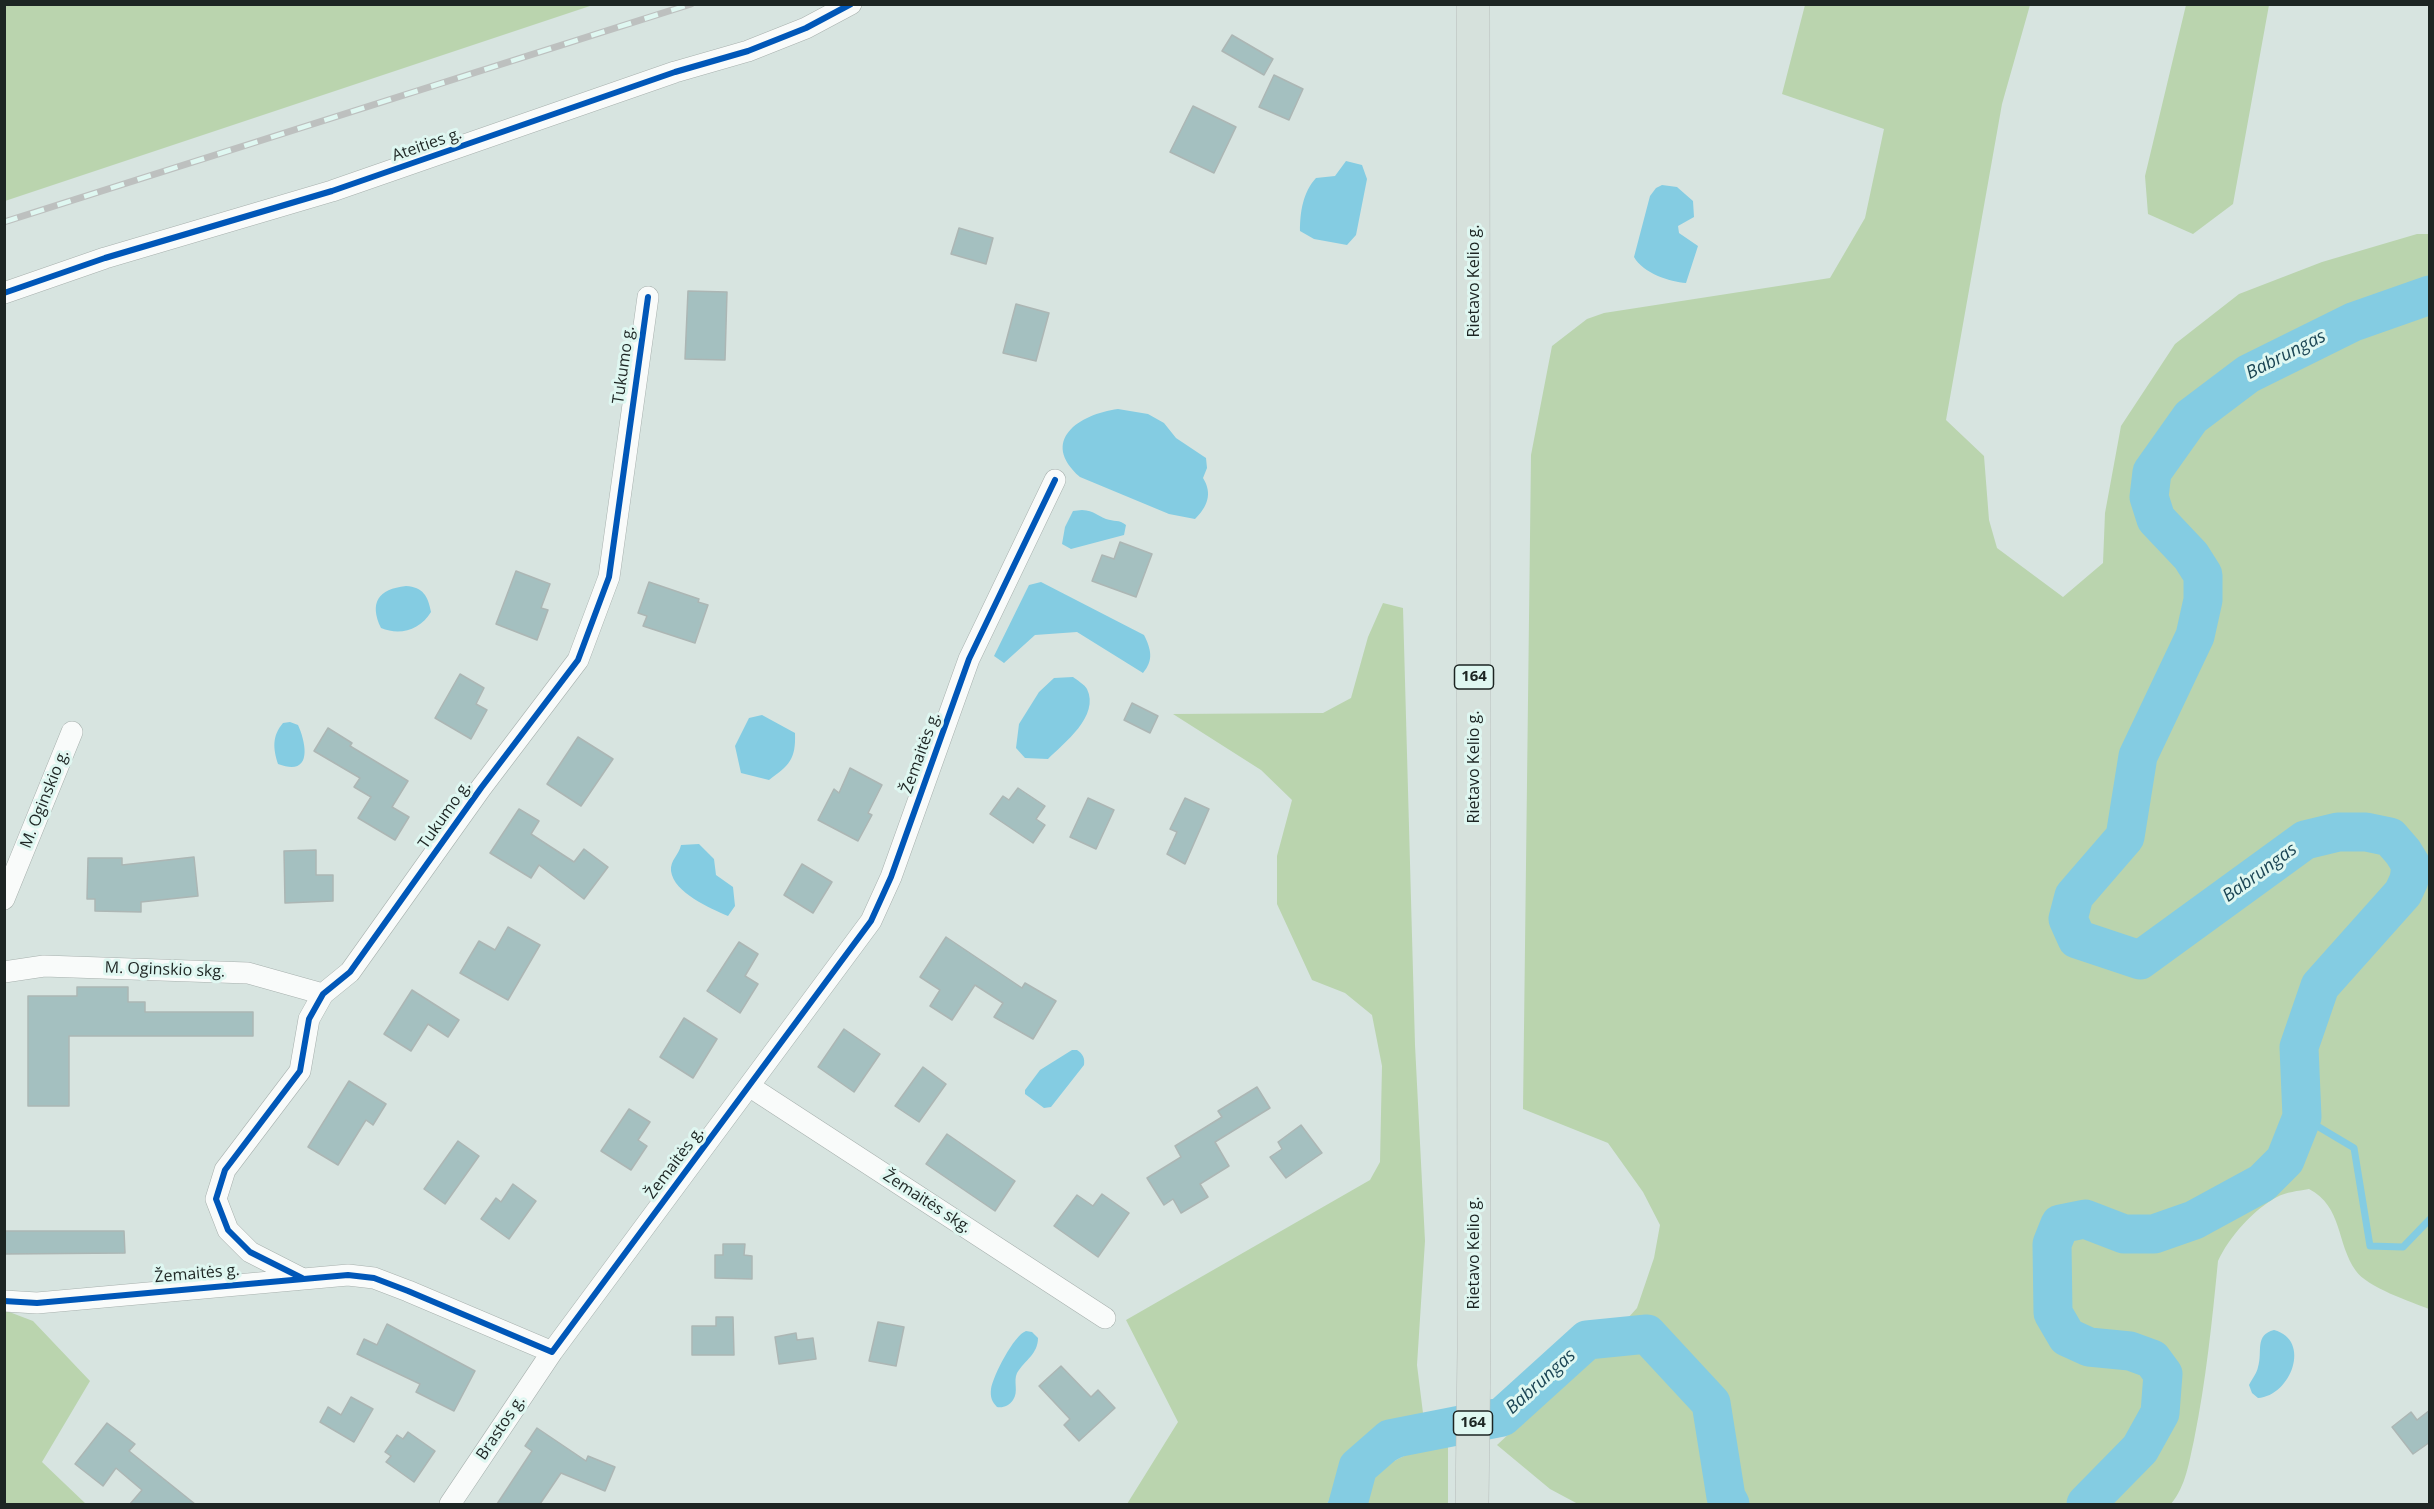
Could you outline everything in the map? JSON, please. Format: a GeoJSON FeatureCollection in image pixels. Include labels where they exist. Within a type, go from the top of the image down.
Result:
{"type":"FeatureCollection","features":[{"type":"Feature","properties":{"kind":"main road","name":"Rietavo Kelio g."},"geometry":{"type":"LineString","coordinates":[[1472,1501],[1474,1349],[1473,4]]}},
{"type":"Feature","properties":{"kind":"street","name":"Ateities g."},"geometry":{"type":"LineString","coordinates":[[4,293],[105,258],[332,191],[675,72],[748,51],[806,28],[851,4]]}},
{"type":"Feature","properties":{"kind":"street","name":"Tukumo g."},"geometry":{"type":"LineString","coordinates":[[302,1278],[250,1252],[228,1230],[216,1199],[225,1170],[300,1071],[309,1019],[323,994],[350,972],[481,788],[578,660],[609,577],[648,297]]}},
{"type":"Feature","properties":{"kind":"street","name":"Žemaitės g."},"geometry":{"type":"LineString","coordinates":[[4,1301],[37,1303],[348,1275],[374,1278],[552,1352],[871,921],[891,877],[969,659],[1055,480]]}},
{"type":"Feature","properties":{"kind":"street","name":"M. Oginskio g."},"geometry":{"type":"LineString","coordinates":[[4,899],[72,732]]}},
{"type":"Feature","properties":{"kind":"street","name":"M. Oginskio skg."},"geometry":{"type":"LineString","coordinates":[[4,972],[44,966],[248,973],[323,994]]}},
{"type":"Feature","properties":{"kind":"street","name":"Žemaitės skg."},"geometry":{"type":"LineString","coordinates":[[749,1086],[1105,1318]]}},
{"type":"Feature","properties":{"kind":"street","name":"Brastos g."},"geometry":{"type":"LineString","coordinates":[[450,1504],[552,1352]]}},
{"type":"Feature","properties":{"kind":"green space"},"geometry":{"type":"Polygon","coordinates":[[[5,4],[593,5],[5,201],[5,4]]]}},
{"type":"Feature","properties":{"kind":"green space"},"geometry":{"type":"Polygon","coordinates":[[[1805,5],[2030,5],[2002,104],[1946,420],[1984,456],[1989,520],[1997,548],[2063,597],[2103,563],[2105,513],[2121,426],[2175,344],[2239,294],[2322,262],[2417,234],[2429,234],[2429,1309],[2370,1283],[2356,1271],[2345,1249],[2334,1215],[2328,1205],[2309,1189],[2281,1195],[2268,1202],[2235,1234],[2218,1261],[2205,1374],[2194,1440],[2184,1482],[2171,1504],[1578,1504],[1550,1489],[1497,1445],[1599,1350],[1637,1308],[1654,1258],[1660,1225],[1643,1192],[1608,1143],[1523,1109],[1531,455],[1552,346],[1587,319],[1604,313],[1830,278],[1865,218],[1884,129],[1782,94],[1805,5]]]}},
{"type":"Feature","properties":{"kind":"green space"},"geometry":{"type":"Polygon","coordinates":[[[2186,5],[2269,5],[2233,204],[2193,234],[2148,214],[2145,176],[2186,5]]]}},
{"type":"Feature","properties":{"kind":"green space"},"geometry":{"type":"Polygon","coordinates":[[[1383,603],[1403,608],[1415,1045],[1425,1241],[1417,1365],[1424,1421],[1410,1423],[1362,1441],[1327,1504],[1127,1504],[1178,1422],[1126,1320],[1370,1180],[1380,1162],[1382,1066],[1372,1015],[1345,993],[1312,980],[1277,904],[1277,856],[1292,800],[1261,770],[1173,714],[1323,713],[1351,698],[1368,637],[1383,603]]]}},
{"type":"Feature","properties":{"kind":"green space"},"geometry":{"type":"Polygon","coordinates":[[[4,1310],[33,1321],[90,1381],[42,1462],[86,1504],[5,1504],[4,1310]]]}},
{"type":"Feature","properties":{"kind":"green space"},"geometry":{"type":"Polygon","coordinates":[[[1448,1446],[1448,1504],[1367,1504],[1372,1479],[1390,1463],[1418,1449],[1448,1446]]]}},
{"type":"Feature","properties":{"kind":"water"},"geometry":{"type":"Polygon","coordinates":[[[1346,161],[1362,165],[1367,179],[1356,235],[1347,245],[1314,239],[1300,231],[1305,196],[1316,178],[1335,176],[1346,161]]]}},
{"type":"Feature","properties":{"kind":"water"},"geometry":{"type":"Polygon","coordinates":[[[1662,185],[1677,187],[1693,201],[1694,217],[1678,226],[1679,233],[1698,246],[1686,283],[1657,276],[1644,268],[1634,257],[1650,196],[1656,188],[1662,185]]]}},
{"type":"Feature","properties":{"kind":"water"},"geometry":{"type":"Polygon","coordinates":[[[1118,409],[1148,414],[1164,423],[1176,438],[1206,458],[1207,468],[1203,478],[1208,495],[1203,510],[1195,519],[1169,514],[1080,477],[1068,464],[1063,452],[1064,441],[1069,431],[1090,417],[1118,409]]]}},
{"type":"Feature","properties":{"kind":"water"},"geometry":{"type":"Polygon","coordinates":[[[1082,510],[1123,523],[1126,525],[1124,535],[1071,549],[1062,544],[1065,527],[1073,511],[1082,510]]]}},
{"type":"Feature","properties":{"kind":"water"},"geometry":{"type":"Polygon","coordinates":[[[1041,582],[1144,635],[1150,659],[1143,673],[1077,632],[1035,635],[1004,663],[994,656],[1029,585],[1041,582]]]}},
{"type":"Feature","properties":{"kind":"water"},"geometry":{"type":"Polygon","coordinates":[[[406,586],[417,588],[424,593],[431,612],[421,623],[409,630],[395,631],[381,628],[376,611],[378,599],[389,590],[406,586]]]}},
{"type":"Feature","properties":{"kind":"water"},"geometry":{"type":"Polygon","coordinates":[[[1073,677],[1087,689],[1090,699],[1085,719],[1071,737],[1048,759],[1025,758],[1016,748],[1019,724],[1039,692],[1054,678],[1073,677]]]}},
{"type":"Feature","properties":{"kind":"water"},"geometry":{"type":"Polygon","coordinates":[[[762,715],[795,733],[794,750],[790,761],[769,780],[741,773],[735,746],[749,718],[762,715]]]}},
{"type":"Feature","properties":{"kind":"water"},"geometry":{"type":"Polygon","coordinates":[[[290,722],[298,725],[305,750],[302,763],[289,767],[278,764],[275,742],[283,723],[290,722]]]}},
{"type":"Feature","properties":{"kind":"water"},"geometry":{"type":"Polygon","coordinates":[[[699,844],[714,859],[716,875],[733,887],[735,906],[728,916],[694,899],[674,879],[671,867],[681,845],[699,844]]]}},
{"type":"Feature","properties":{"kind":"water"},"geometry":{"type":"Polygon","coordinates":[[[1072,1050],[1077,1050],[1082,1055],[1084,1065],[1051,1107],[1044,1108],[1025,1094],[1025,1090],[1040,1070],[1072,1050]]]}},
{"type":"Feature","properties":{"kind":"water"},"geometry":{"type":"Polygon","coordinates":[[[2274,1330],[2286,1336],[2292,1345],[2293,1367],[2280,1388],[2270,1395],[2258,1398],[2252,1393],[2249,1385],[2257,1369],[2261,1340],[2268,1332],[2274,1330]]]}},
{"type":"Feature","properties":{"kind":"water"},"geometry":{"type":"Polygon","coordinates":[[[1026,1331],[1032,1332],[1038,1338],[1036,1348],[1017,1373],[1016,1394],[1013,1400],[1006,1406],[997,1407],[991,1397],[993,1383],[1010,1348],[1026,1331]]]}},
{"type":"Feature","properties":{"kind":"water"},"geometry":{"type":"Polygon","coordinates":[[[1449,1416],[1448,1446],[1418,1449],[1390,1463],[1372,1479],[1367,1504],[1327,1504],[1339,1469],[1358,1445],[1386,1430],[1449,1416]]]}},
{"type":"Feature","properties":{"kind":"building"},"geometry":{"type":"Polygon","coordinates":[[[1232,35],[1273,59],[1264,75],[1222,51],[1232,35]]]}},
{"type":"Feature","properties":{"kind":"building"},"geometry":{"type":"Polygon","coordinates":[[[1274,75],[1303,89],[1289,120],[1259,107],[1274,75]]]}},
{"type":"Feature","properties":{"kind":"building"},"geometry":{"type":"Polygon","coordinates":[[[1193,106],[1236,127],[1214,173],[1170,152],[1193,106]]]}},
{"type":"Feature","properties":{"kind":"building"},"geometry":{"type":"Polygon","coordinates":[[[959,228],[993,238],[986,264],[951,254],[959,228]]]}},
{"type":"Feature","properties":{"kind":"building"},"geometry":{"type":"Polygon","coordinates":[[[688,291],[727,292],[725,360],[685,359],[688,291]]]}},
{"type":"Feature","properties":{"kind":"building"},"geometry":{"type":"Polygon","coordinates":[[[1016,304],[1049,313],[1036,361],[1003,353],[1016,304]]]}},
{"type":"Feature","properties":{"kind":"building"},"geometry":{"type":"Polygon","coordinates":[[[1120,542],[1152,554],[1136,597],[1092,581],[1102,555],[1114,559],[1120,542]]]}},
{"type":"Feature","properties":{"kind":"building"},"geometry":{"type":"Polygon","coordinates":[[[516,571],[550,584],[541,608],[548,610],[537,640],[496,624],[516,571]]]}},
{"type":"Feature","properties":{"kind":"building"},"geometry":{"type":"Polygon","coordinates":[[[649,582],[699,599],[698,602],[708,605],[695,643],[643,626],[647,616],[638,613],[649,582]]]}},
{"type":"Feature","properties":{"kind":"building"},"geometry":{"type":"Polygon","coordinates":[[[460,674],[484,688],[476,704],[487,710],[471,739],[435,718],[460,674]]]}},
{"type":"Feature","properties":{"kind":"building"},"geometry":{"type":"Polygon","coordinates":[[[1132,703],[1158,716],[1150,733],[1124,720],[1132,703]]]}},
{"type":"Feature","properties":{"kind":"building"},"geometry":{"type":"Polygon","coordinates":[[[328,728],[352,743],[350,746],[408,781],[392,807],[409,817],[395,840],[358,818],[371,797],[354,787],[360,778],[314,751],[328,728]]]}},
{"type":"Feature","properties":{"kind":"building"},"geometry":{"type":"Polygon","coordinates":[[[578,737],[613,759],[581,806],[547,784],[578,737]]]}},
{"type":"Feature","properties":{"kind":"building"},"geometry":{"type":"Polygon","coordinates":[[[850,768],[882,785],[868,813],[872,815],[858,841],[818,820],[834,789],[839,793],[850,768]]]}},
{"type":"Feature","properties":{"kind":"building"},"geometry":{"type":"Polygon","coordinates":[[[1018,788],[1045,806],[1036,819],[1045,825],[1033,843],[990,814],[1003,796],[1009,800],[1018,788]]]}},
{"type":"Feature","properties":{"kind":"building"},"geometry":{"type":"Polygon","coordinates":[[[1088,798],[1114,810],[1096,849],[1070,837],[1088,798]]]}},
{"type":"Feature","properties":{"kind":"building"},"geometry":{"type":"Polygon","coordinates":[[[1185,798],[1209,809],[1185,864],[1167,854],[1177,832],[1170,829],[1185,798]]]}},
{"type":"Feature","properties":{"kind":"building"},"geometry":{"type":"Polygon","coordinates":[[[519,809],[539,821],[531,834],[574,862],[584,849],[608,867],[584,899],[539,865],[531,878],[490,853],[519,809]]]}},
{"type":"Feature","properties":{"kind":"building"},"geometry":{"type":"Polygon","coordinates":[[[316,850],[316,875],[333,875],[333,901],[285,903],[284,851],[316,850]]]}},
{"type":"Feature","properties":{"kind":"building"},"geometry":{"type":"Polygon","coordinates":[[[194,857],[198,896],[141,902],[141,912],[95,911],[95,899],[87,899],[88,858],[122,858],[122,865],[194,857]]]}},
{"type":"Feature","properties":{"kind":"building"},"geometry":{"type":"Polygon","coordinates":[[[802,864],[832,882],[813,913],[784,895],[802,864]]]}},
{"type":"Feature","properties":{"kind":"building"},"geometry":{"type":"Polygon","coordinates":[[[508,927],[540,945],[508,1000],[460,973],[479,941],[495,950],[508,927]]]}},
{"type":"Feature","properties":{"kind":"building"},"geometry":{"type":"Polygon","coordinates":[[[946,937],[1022,988],[1025,983],[1056,1001],[1033,1039],[994,1017],[1003,1003],[975,985],[952,1020],[930,1006],[940,990],[920,977],[946,937]]]}},
{"type":"Feature","properties":{"kind":"building"},"geometry":{"type":"Polygon","coordinates":[[[739,942],[758,954],[745,976],[758,984],[740,1013],[707,991],[739,942]]]}},
{"type":"Feature","properties":{"kind":"building"},"geometry":{"type":"Polygon","coordinates":[[[77,987],[128,987],[128,1002],[145,1002],[145,1012],[253,1012],[253,1036],[69,1036],[69,1106],[28,1106],[28,996],[77,996],[77,987]]]}},
{"type":"Feature","properties":{"kind":"building"},"geometry":{"type":"Polygon","coordinates":[[[412,990],[459,1020],[448,1037],[428,1024],[411,1051],[384,1034],[412,990]]]}},
{"type":"Feature","properties":{"kind":"building"},"geometry":{"type":"Polygon","coordinates":[[[684,1018],[717,1039],[693,1078],[660,1057],[684,1018]]]}},
{"type":"Feature","properties":{"kind":"building"},"geometry":{"type":"Polygon","coordinates":[[[844,1029],[880,1054],[854,1092],[818,1067],[844,1029]]]}},
{"type":"Feature","properties":{"kind":"building"},"geometry":{"type":"Polygon","coordinates":[[[923,1067],[946,1084],[919,1122],[895,1106],[923,1067]]]}},
{"type":"Feature","properties":{"kind":"building"},"geometry":{"type":"Polygon","coordinates":[[[349,1081],[386,1104],[373,1125],[366,1120],[338,1165],[308,1147],[349,1081]]]}},
{"type":"Feature","properties":{"kind":"building"},"geometry":{"type":"Polygon","coordinates":[[[1257,1087],[1270,1108],[1215,1142],[1229,1166],[1200,1184],[1208,1197],[1181,1213],[1173,1199],[1164,1205],[1147,1178],[1181,1157],[1175,1146],[1222,1117],[1218,1111],[1257,1087]]]}},
{"type":"Feature","properties":{"kind":"building"},"geometry":{"type":"Polygon","coordinates":[[[629,1109],[650,1122],[638,1140],[647,1146],[631,1170],[601,1151],[629,1109]]]}},
{"type":"Feature","properties":{"kind":"building"},"geometry":{"type":"Polygon","coordinates":[[[1301,1125],[1322,1153],[1286,1178],[1270,1157],[1282,1149],[1278,1142],[1301,1125]]]}},
{"type":"Feature","properties":{"kind":"building"},"geometry":{"type":"Polygon","coordinates":[[[947,1134],[1015,1181],[995,1211],[926,1164],[947,1134]]]}},
{"type":"Feature","properties":{"kind":"building"},"geometry":{"type":"Polygon","coordinates":[[[458,1141],[479,1156],[445,1204],[424,1189],[458,1141]]]}},
{"type":"Feature","properties":{"kind":"building"},"geometry":{"type":"Polygon","coordinates":[[[513,1184],[536,1201],[509,1239],[481,1219],[496,1198],[501,1202],[513,1184]]]}},
{"type":"Feature","properties":{"kind":"building"},"geometry":{"type":"Polygon","coordinates":[[[1102,1194],[1129,1213],[1098,1257],[1054,1226],[1077,1195],[1093,1206],[1102,1194]]]}},
{"type":"Feature","properties":{"kind":"building"},"geometry":{"type":"Polygon","coordinates":[[[4,1231],[124,1231],[125,1253],[4,1254],[4,1231]]]}},
{"type":"Feature","properties":{"kind":"building"},"geometry":{"type":"Polygon","coordinates":[[[723,1244],[745,1244],[744,1255],[752,1256],[752,1279],[715,1278],[715,1255],[723,1255],[723,1244]]]}},
{"type":"Feature","properties":{"kind":"building"},"geometry":{"type":"Polygon","coordinates":[[[716,1317],[733,1317],[734,1355],[692,1355],[692,1326],[716,1326],[716,1317]]]}},
{"type":"Feature","properties":{"kind":"building"},"geometry":{"type":"Polygon","coordinates":[[[878,1322],[904,1327],[896,1366],[869,1361],[878,1322]]]}},
{"type":"Feature","properties":{"kind":"building"},"geometry":{"type":"Polygon","coordinates":[[[387,1324],[475,1371],[454,1411],[416,1392],[420,1384],[357,1354],[364,1339],[377,1345],[387,1324]]]}},
{"type":"Feature","properties":{"kind":"building"},"geometry":{"type":"Polygon","coordinates":[[[796,1333],[797,1340],[813,1338],[816,1359],[779,1364],[775,1337],[796,1333]]]}},
{"type":"Feature","properties":{"kind":"building"},"geometry":{"type":"Polygon","coordinates":[[[1061,1366],[1091,1397],[1098,1390],[1115,1408],[1079,1441],[1064,1425],[1070,1419],[1039,1386],[1061,1366]]]}},
{"type":"Feature","properties":{"kind":"building"},"geometry":{"type":"Polygon","coordinates":[[[351,1397],[373,1409],[354,1442],[320,1422],[328,1407],[341,1415],[351,1397]]]}},
{"type":"Feature","properties":{"kind":"building"},"geometry":{"type":"Polygon","coordinates":[[[2430,1410],[2430,1442],[2413,1454],[2392,1427],[2411,1412],[2417,1420],[2430,1410]]]}},
{"type":"Feature","properties":{"kind":"building"},"geometry":{"type":"Polygon","coordinates":[[[107,1423],[135,1444],[129,1451],[195,1504],[130,1504],[142,1490],[116,1468],[103,1486],[75,1464],[107,1423]]]}},
{"type":"Feature","properties":{"kind":"building"},"geometry":{"type":"Polygon","coordinates":[[[537,1428],[586,1461],[588,1456],[615,1467],[605,1491],[561,1473],[540,1504],[497,1504],[532,1451],[525,1446],[537,1428]]]}},
{"type":"Feature","properties":{"kind":"building"},"geometry":{"type":"Polygon","coordinates":[[[408,1432],[435,1451],[414,1482],[386,1462],[391,1456],[385,1452],[397,1435],[403,1439],[408,1432]]]}},
{"type":"Feature","properties":{"kind":"waterway","name":"Babrungas"},"geometry":{"type":"LineString","coordinates":[[2086,1504],[2140,1449],[2160,1413],[2163,1374],[2152,1359],[2130,1351],[2089,1347],[2067,1337],[2053,1313],[2052,1244],[2060,1224],[2085,1219],[2124,1234],[2154,1234],[2194,1220],[2262,1183],[2285,1160],[2302,1117],[2299,1047],[2320,986],[2403,893],[2409,880],[2411,865],[2390,837],[2366,832],[2338,832],[2305,840],[2140,960],[2077,939],[2068,919],[2074,896],[2125,837],[2138,756],[2195,636],[2203,600],[2203,575],[2191,556],[2156,519],[2149,497],[2152,472],[2191,417],[2248,374],[2353,322],[2430,295]]}},
{"type":"Feature","properties":{"kind":"waterway"},"geometry":{"type":"LineString","coordinates":[[2302,1117],[2354,1148],[2370,1246],[2403,1247],[2430,1219]]}},
{"type":"Feature","properties":{"kind":"waterway","name":"Babrungas"},"geometry":{"type":"LineString","coordinates":[[1348,1504],[1358,1467],[1390,1439],[1502,1417],[1587,1340],[1647,1334],[1711,1403],[1726,1497],[1730,1504]]}},
{"type":"Feature","properties":{"kind":"railway"},"geometry":{"type":"LineString","coordinates":[[4,222],[691,4]]}},
{"type":"Feature","properties":{"kind":"cycle path"},"geometry":{"type":"LineString","coordinates":[[4,293],[105,258],[332,191],[675,72],[748,51],[806,28],[851,4]]}},
{"type":"Feature","properties":{"kind":"cycle path"},"geometry":{"type":"LineString","coordinates":[[302,1278],[250,1252],[228,1230],[216,1199],[225,1170],[300,1071],[309,1019],[323,994],[350,972],[481,788],[578,660],[609,577],[648,297]]}},
{"type":"Feature","properties":{"kind":"cycle path"},"geometry":{"type":"LineString","coordinates":[[4,1301],[37,1303],[348,1275],[374,1278],[552,1352],[871,921],[891,877],[969,659],[1055,480]]}}]}
